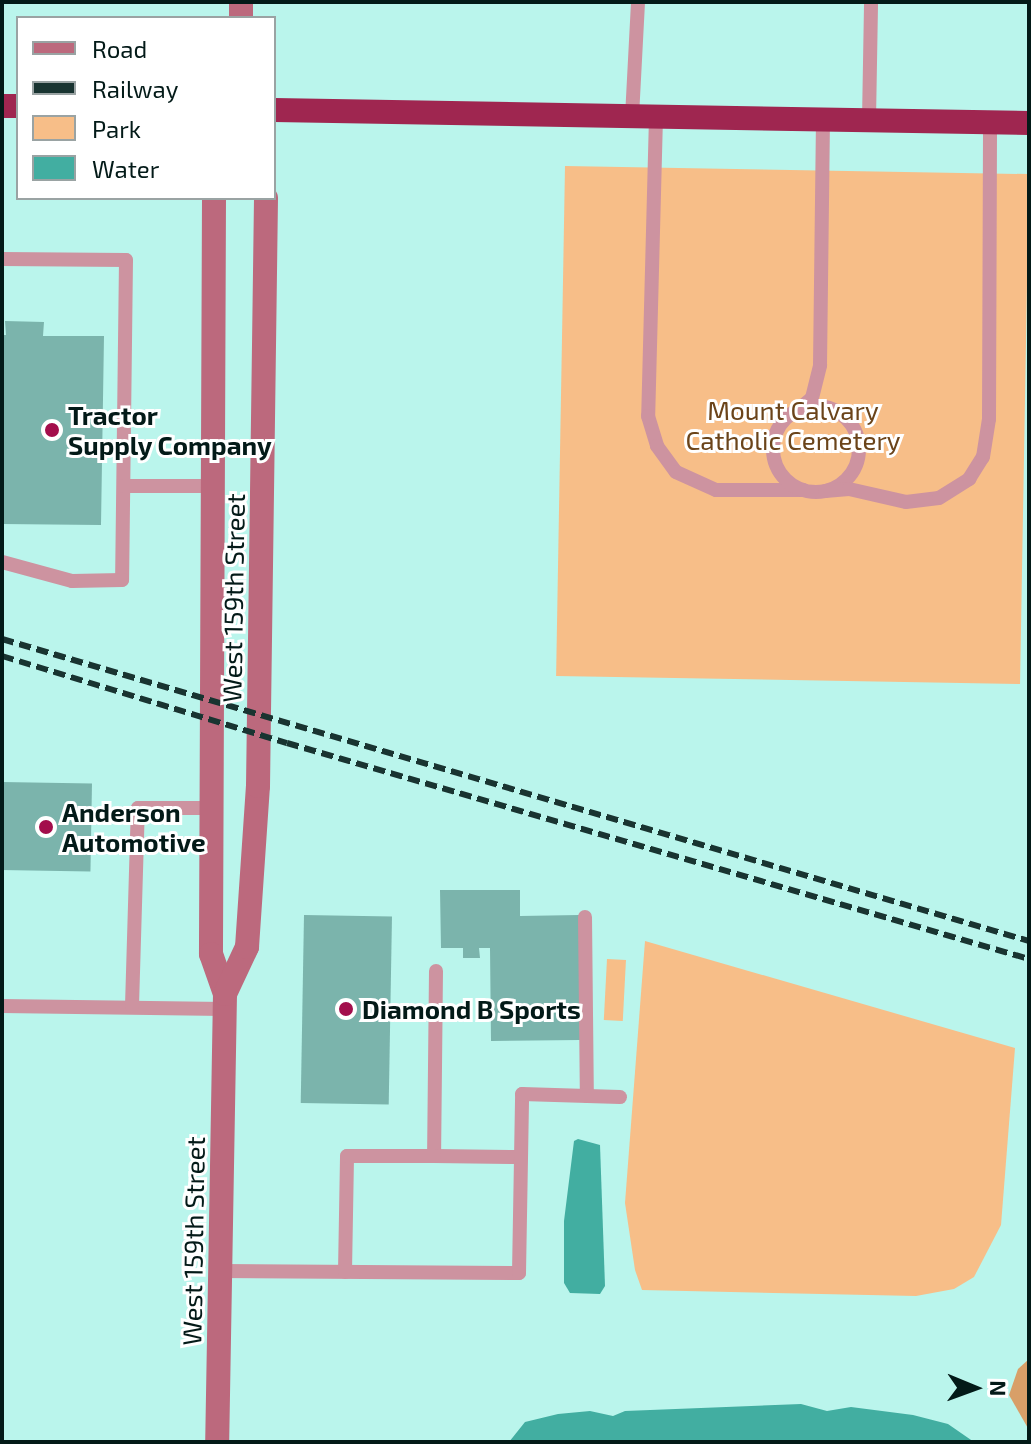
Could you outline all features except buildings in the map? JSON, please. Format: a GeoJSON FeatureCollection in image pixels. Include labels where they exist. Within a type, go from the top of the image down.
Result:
{"type":"FeatureCollection","features":[{"type":"Feature","properties":{"kind":"highway"},"geometry":{"type":"LineString","coordinates":[[276,110],[1029,123]]}},
{"type":"Feature","properties":{"kind":"main road","name":"West 159th Street"},"geometry":{"type":"LineString","coordinates":[[214,200],[211,954],[225,1001],[217,1442]]}},
{"type":"Feature","properties":{"kind":"main road","name":"West 159th Street"},"geometry":{"type":"LineString","coordinates":[[225,1001],[247,947],[258,786],[266,200]]}},
{"type":"Feature","properties":{"kind":"lane"},"geometry":{"type":"LineString","coordinates":[[632,117],[638,2]]}},
{"type":"Feature","properties":{"kind":"lane"},"geometry":{"type":"LineString","coordinates":[[869,120],[871,2]]}},
{"type":"Feature","properties":{"kind":"lane"},"geometry":{"type":"LineString","coordinates":[[656,117],[648,416],[664,460],[688,479],[716,490],[849,489],[906,502],[939,498],[969,479],[983,457],[989,419],[990,122]]}},
{"type":"Feature","properties":{"kind":"lane"},"geometry":{"type":"LineString","coordinates":[[767,491],[775,463],[774,439],[779,426],[812,398],[820,365],[823,119]]}},
{"type":"Feature","properties":{"kind":"lane"},"geometry":{"type":"LineString","coordinates":[[2,259],[126,260],[122,580],[72,581],[2,562]]}},
{"type":"Feature","properties":{"kind":"lane"},"geometry":{"type":"LineString","coordinates":[[820,365],[828,395],[856,432],[859,447],[857,477],[871,494]]}},
{"type":"Feature","properties":{"kind":"lane"},"geometry":{"type":"LineString","coordinates":[[799,409],[825,407],[842,415]]}},
{"type":"Feature","properties":{"kind":"lane"},"geometry":{"type":"LineString","coordinates":[[775,463],[784,479],[803,490]]}},
{"type":"Feature","properties":{"kind":"lane"},"geometry":{"type":"LineString","coordinates":[[825,491],[839,486],[856,464]]}},
{"type":"Feature","properties":{"kind":"lane"},"geometry":{"type":"LineString","coordinates":[[124,486],[211,486]]}},
{"type":"Feature","properties":{"kind":"lane"},"geometry":{"type":"LineString","coordinates":[[132,1006],[138,808],[212,808]]}},
{"type":"Feature","properties":{"kind":"lane"},"geometry":{"type":"LineString","coordinates":[[585,917],[587,1096]]}},
{"type":"Feature","properties":{"kind":"lane"},"geometry":{"type":"LineString","coordinates":[[434,1156],[436,971]]}},
{"type":"Feature","properties":{"kind":"lane"},"geometry":{"type":"LineString","coordinates":[[2,1006],[132,1006],[225,1001]]}},
{"type":"Feature","properties":{"kind":"lane"},"geometry":{"type":"LineString","coordinates":[[221,1271],[519,1273],[522,1094],[620,1097]]}},
{"type":"Feature","properties":{"kind":"lane"},"geometry":{"type":"LineString","coordinates":[[345,1272],[347,1156],[520,1157]]}},
{"type":"Feature","properties":{"kind":"green space","name":"Mount Calvary Catholic Cemetery"},"geometry":{"type":"Polygon","coordinates":[[[565,166],[1029,174],[1020,684],[556,676],[565,166]]]}},
{"type":"Feature","properties":{"kind":"green space"},"geometry":{"type":"Polygon","coordinates":[[[645,941],[1015,1048],[1001,1225],[974,1277],[954,1289],[916,1296],[642,1290],[635,1270],[625,1203],[645,941]]]}},
{"type":"Feature","properties":{"kind":"green space"},"geometry":{"type":"Polygon","coordinates":[[[607,959],[626,960],[623,1021],[604,1020],[607,959]]]}},
{"type":"Feature","properties":{"kind":"shaded area"},"geometry":{"type":"Polygon","coordinates":[[[1029,1359],[1029,1430],[1009,1395],[1018,1369],[1029,1359]]]}},
{"type":"Feature","properties":{"kind":"water"},"geometry":{"type":"Polygon","coordinates":[[[578,1139],[600,1145],[605,1286],[600,1294],[570,1293],[564,1283],[564,1221],[574,1141],[578,1139]]]}},
{"type":"Feature","properties":{"kind":"water"},"geometry":{"type":"Polygon","coordinates":[[[801,1404],[827,1411],[851,1407],[913,1415],[948,1424],[974,1442],[509,1442],[525,1422],[558,1414],[590,1411],[613,1416],[625,1411],[801,1404]]]}},
{"type":"Feature","properties":{"kind":"railway"},"geometry":{"type":"LineString","coordinates":[[2,639],[1029,941]]}},
{"type":"Feature","properties":{"kind":"railway"},"geometry":{"type":"LineString","coordinates":[[2,656],[287,743],[1029,959]]}},
{"type":"Feature","properties":{"kind":"place","name":"Tractor Supply Company"},"geometry":{"type":"Point","coordinates":[52,430]}},
{"type":"Feature","properties":{"kind":"place","name":"Anderson Automotive"},"geometry":{"type":"Point","coordinates":[46,827]}},
{"type":"Feature","properties":{"kind":"place","name":"Diamond B Sports"},"geometry":{"type":"Point","coordinates":[346,1009]}}]}
